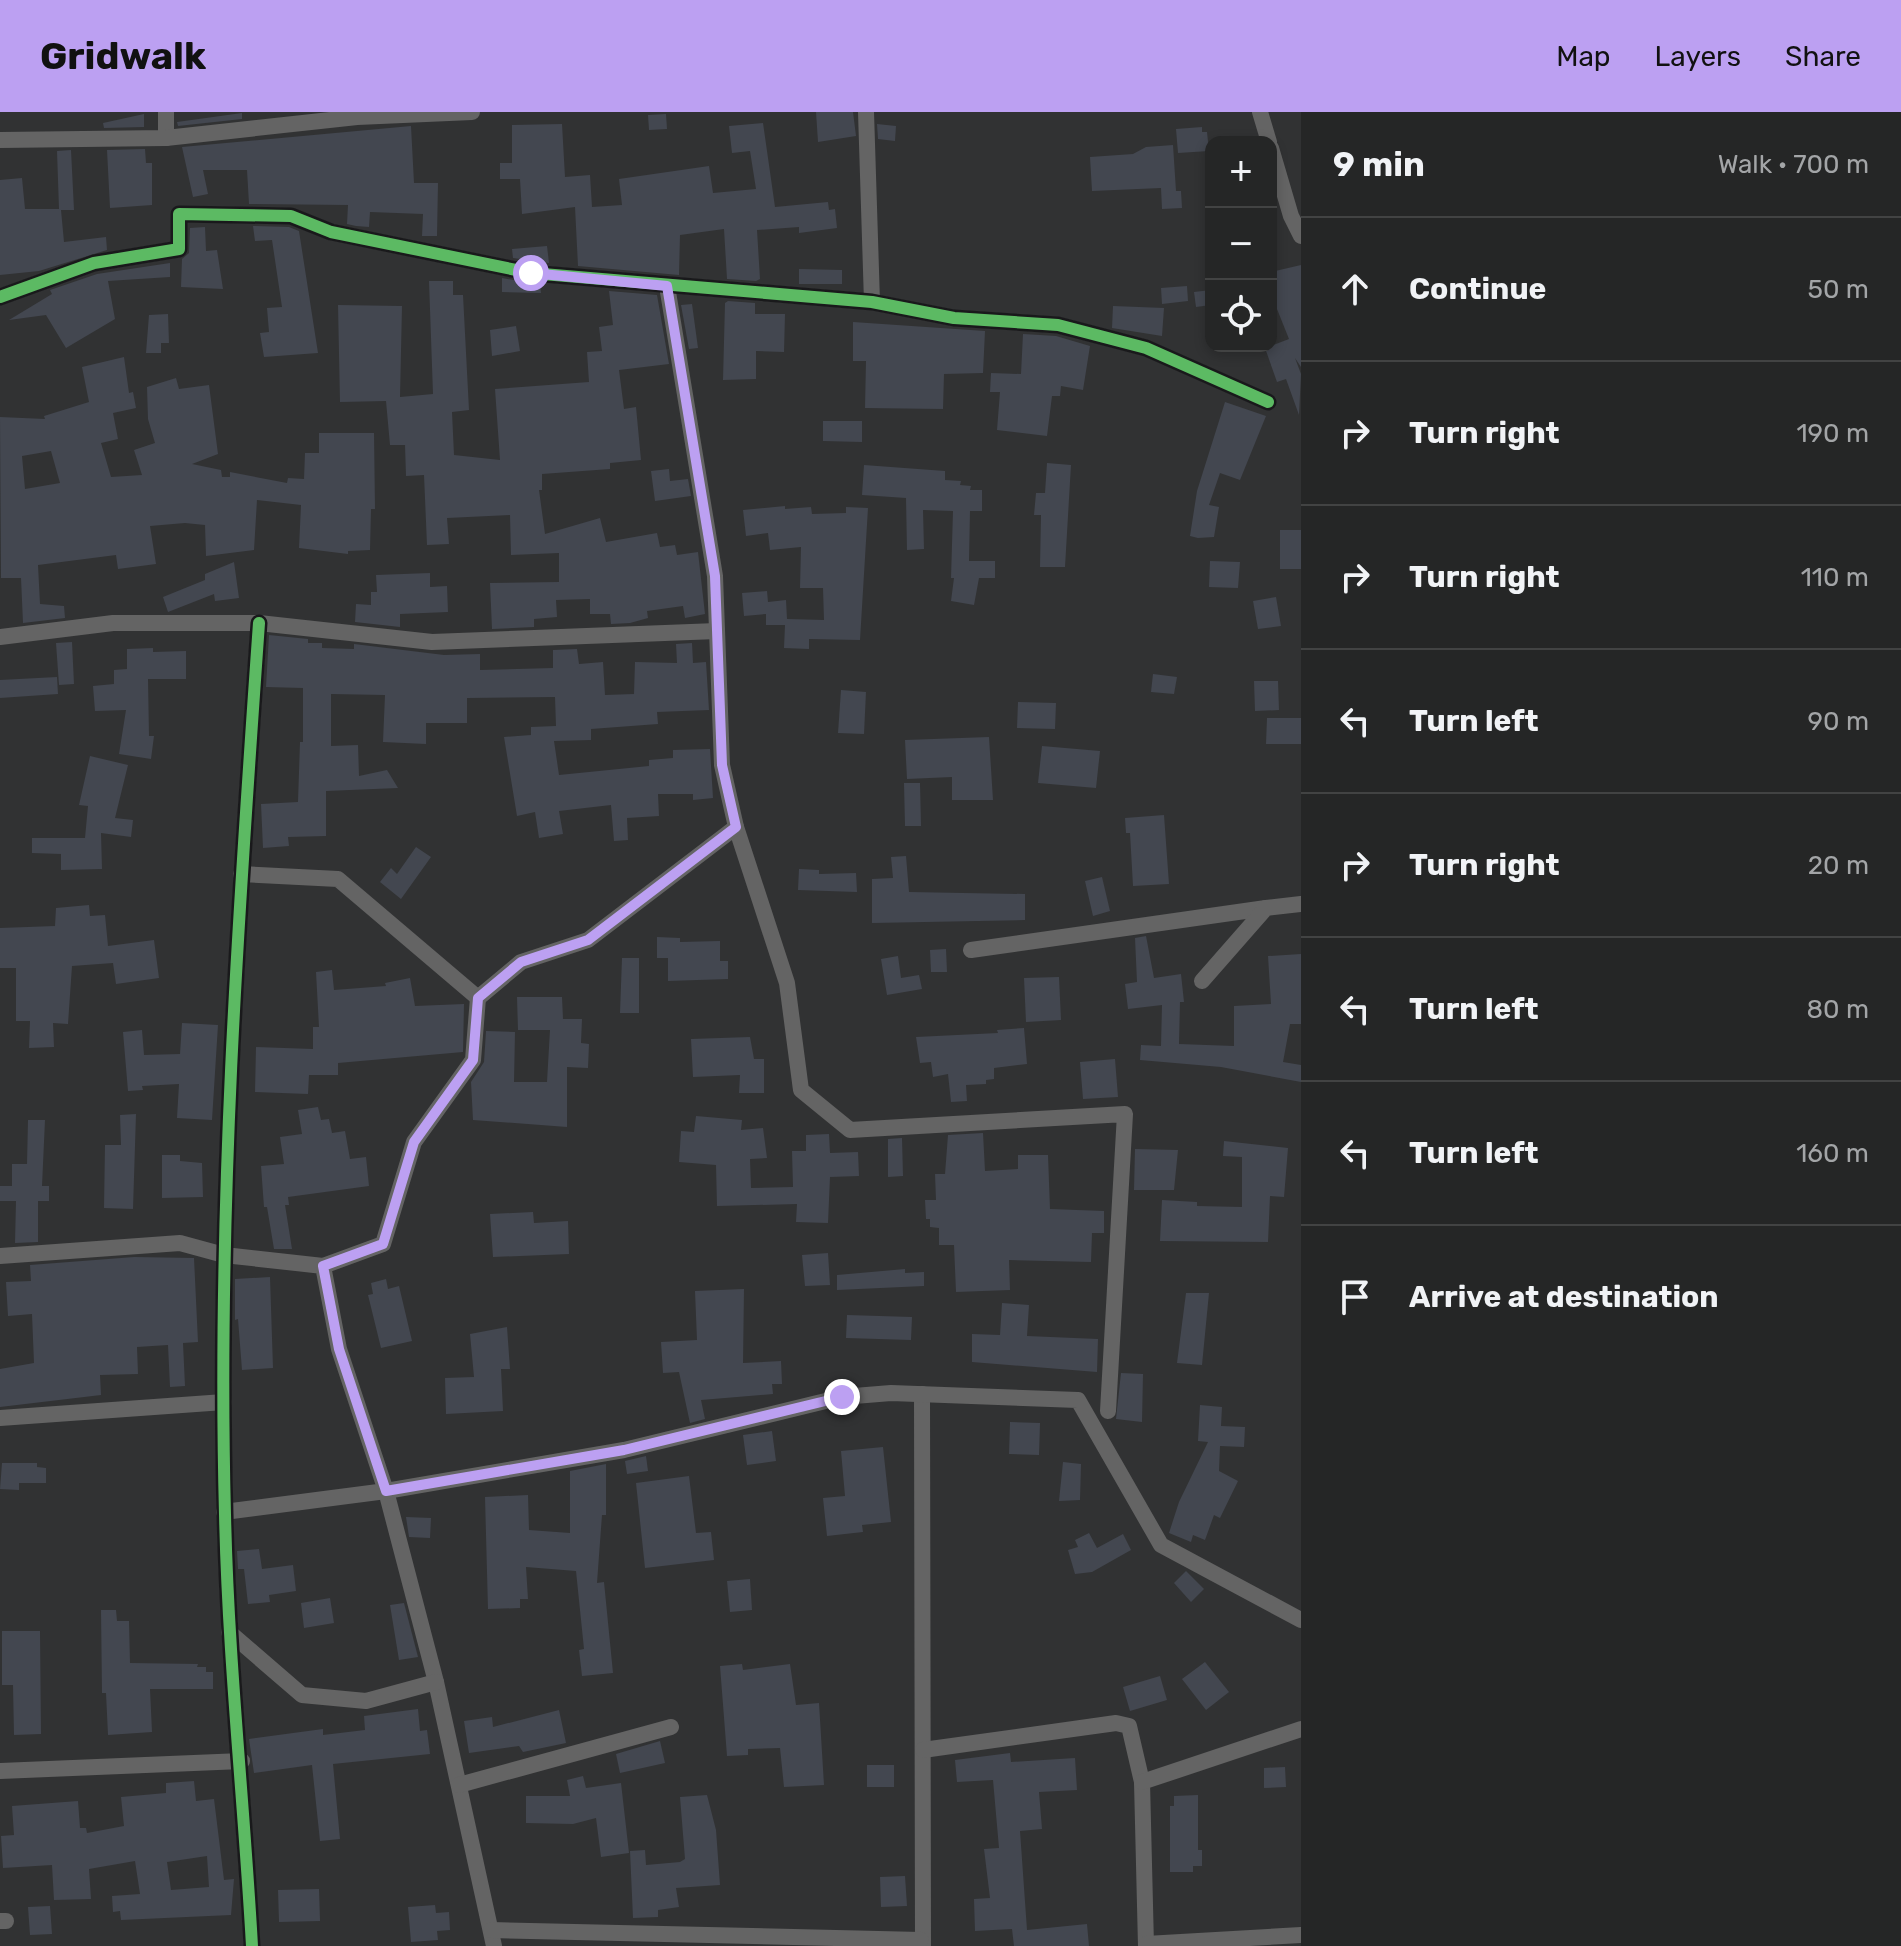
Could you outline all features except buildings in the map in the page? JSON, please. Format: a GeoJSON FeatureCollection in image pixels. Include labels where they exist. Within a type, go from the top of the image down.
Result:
{"type":"FeatureCollection","features":[{"type":"Feature","properties":{"kind":"street"},"geometry":{"type":"LineString","coordinates":[[166,112],[166,138]]}},
{"type":"Feature","properties":{"kind":"street"},"geometry":{"type":"LineString","coordinates":[[0,140],[166,138],[357,114],[472,112]]}},
{"type":"Feature","properties":{"kind":"street"},"geometry":{"type":"LineString","coordinates":[[866,112],[872,302]]}},
{"type":"Feature","properties":{"kind":"street"},"geometry":{"type":"LineString","coordinates":[[1260,112],[1267,136]]}},
{"type":"Feature","properties":{"kind":"street"},"geometry":{"type":"LineString","coordinates":[[1277,168],[1291,216],[1301,236]]}},
{"type":"Feature","properties":{"kind":"street"},"geometry":{"type":"LineString","coordinates":[[0,297],[94,263],[179,249],[179,214],[291,216],[331,232],[531,273],[872,302],[954,318],[1058,325],[1146,348],[1268,402]]}},
{"type":"Feature","properties":{"kind":"street"},"geometry":{"type":"LineString","coordinates":[[667,286],[715,576],[722,765],[736,827],[787,983],[801,1090],[850,1130],[1125,1114],[1108,1411]]}},
{"type":"Feature","properties":{"kind":"street"},"geometry":{"type":"LineString","coordinates":[[0,637],[113,623],[259,623],[432,642],[717,631]]}},
{"type":"Feature","properties":{"kind":"street"},"geometry":{"type":"LineString","coordinates":[[252,1946],[242,1761],[229,1632],[224,1512],[224,1255],[241,874],[259,623]]}},
{"type":"Feature","properties":{"kind":"street"},"geometry":{"type":"LineString","coordinates":[[0,1256],[180,1243],[224,1255],[323,1266],[383,1244],[414,1142],[473,1060],[478,998],[521,962],[588,940],[736,827]]}},
{"type":"Feature","properties":{"kind":"street"},"geometry":{"type":"LineString","coordinates":[[241,874],[338,879],[478,998]]}},
{"type":"Feature","properties":{"kind":"street"},"geometry":{"type":"LineString","coordinates":[[971,950],[1301,904]]}},
{"type":"Feature","properties":{"kind":"street"},"geometry":{"type":"LineString","coordinates":[[1202,981],[1266,908]]}},
{"type":"Feature","properties":{"kind":"street"},"geometry":{"type":"LineString","coordinates":[[323,1266],[339,1349],[386,1491],[436,1682],[492,1938],[922,1943],[922,1394]]}},
{"type":"Feature","properties":{"kind":"street"},"geometry":{"type":"LineString","coordinates":[[224,1512],[386,1491],[624,1450],[842,1397],[922,1394],[1078,1400],[1161,1545],[1301,1620]]}},
{"type":"Feature","properties":{"kind":"street"},"geometry":{"type":"LineString","coordinates":[[0,1418],[224,1402]]}},
{"type":"Feature","properties":{"kind":"street"},"geometry":{"type":"LineString","coordinates":[[229,1632],[302,1695],[366,1701],[436,1682]]}},
{"type":"Feature","properties":{"kind":"street"},"geometry":{"type":"LineString","coordinates":[[923,1750],[1116,1723],[1129,1726],[1142,1782],[1146,1945],[1301,1935]]}},
{"type":"Feature","properties":{"kind":"street"},"geometry":{"type":"LineString","coordinates":[[459,1785],[671,1727]]}},
{"type":"Feature","properties":{"kind":"street"},"geometry":{"type":"LineString","coordinates":[[1142,1782],[1301,1729]]}},
{"type":"Feature","properties":{"kind":"street"},"geometry":{"type":"LineString","coordinates":[[0,1771],[242,1761]]}},
{"type":"Feature","properties":{"kind":"cycle path"},"geometry":{"type":"LineString","coordinates":[[0,297],[94,263],[179,249],[179,214],[291,216],[331,232],[531,273],[872,302],[954,318],[1058,325],[1146,348],[1268,402]]}},
{"type":"Feature","properties":{"kind":"cycle path"},"geometry":{"type":"LineString","coordinates":[[252,1946],[229,1622],[223,1403],[231,1068],[259,623]]}},
{"type":"Feature","properties":{"kind":"route"},"geometry":{"type":"LineString","coordinates":[[531,273],[667,286],[715,576],[722,765],[736,827],[588,940],[521,962],[478,998],[473,1060],[414,1142],[383,1244],[323,1266],[339,1349],[386,1491],[624,1450],[842,1397]]}}]}
